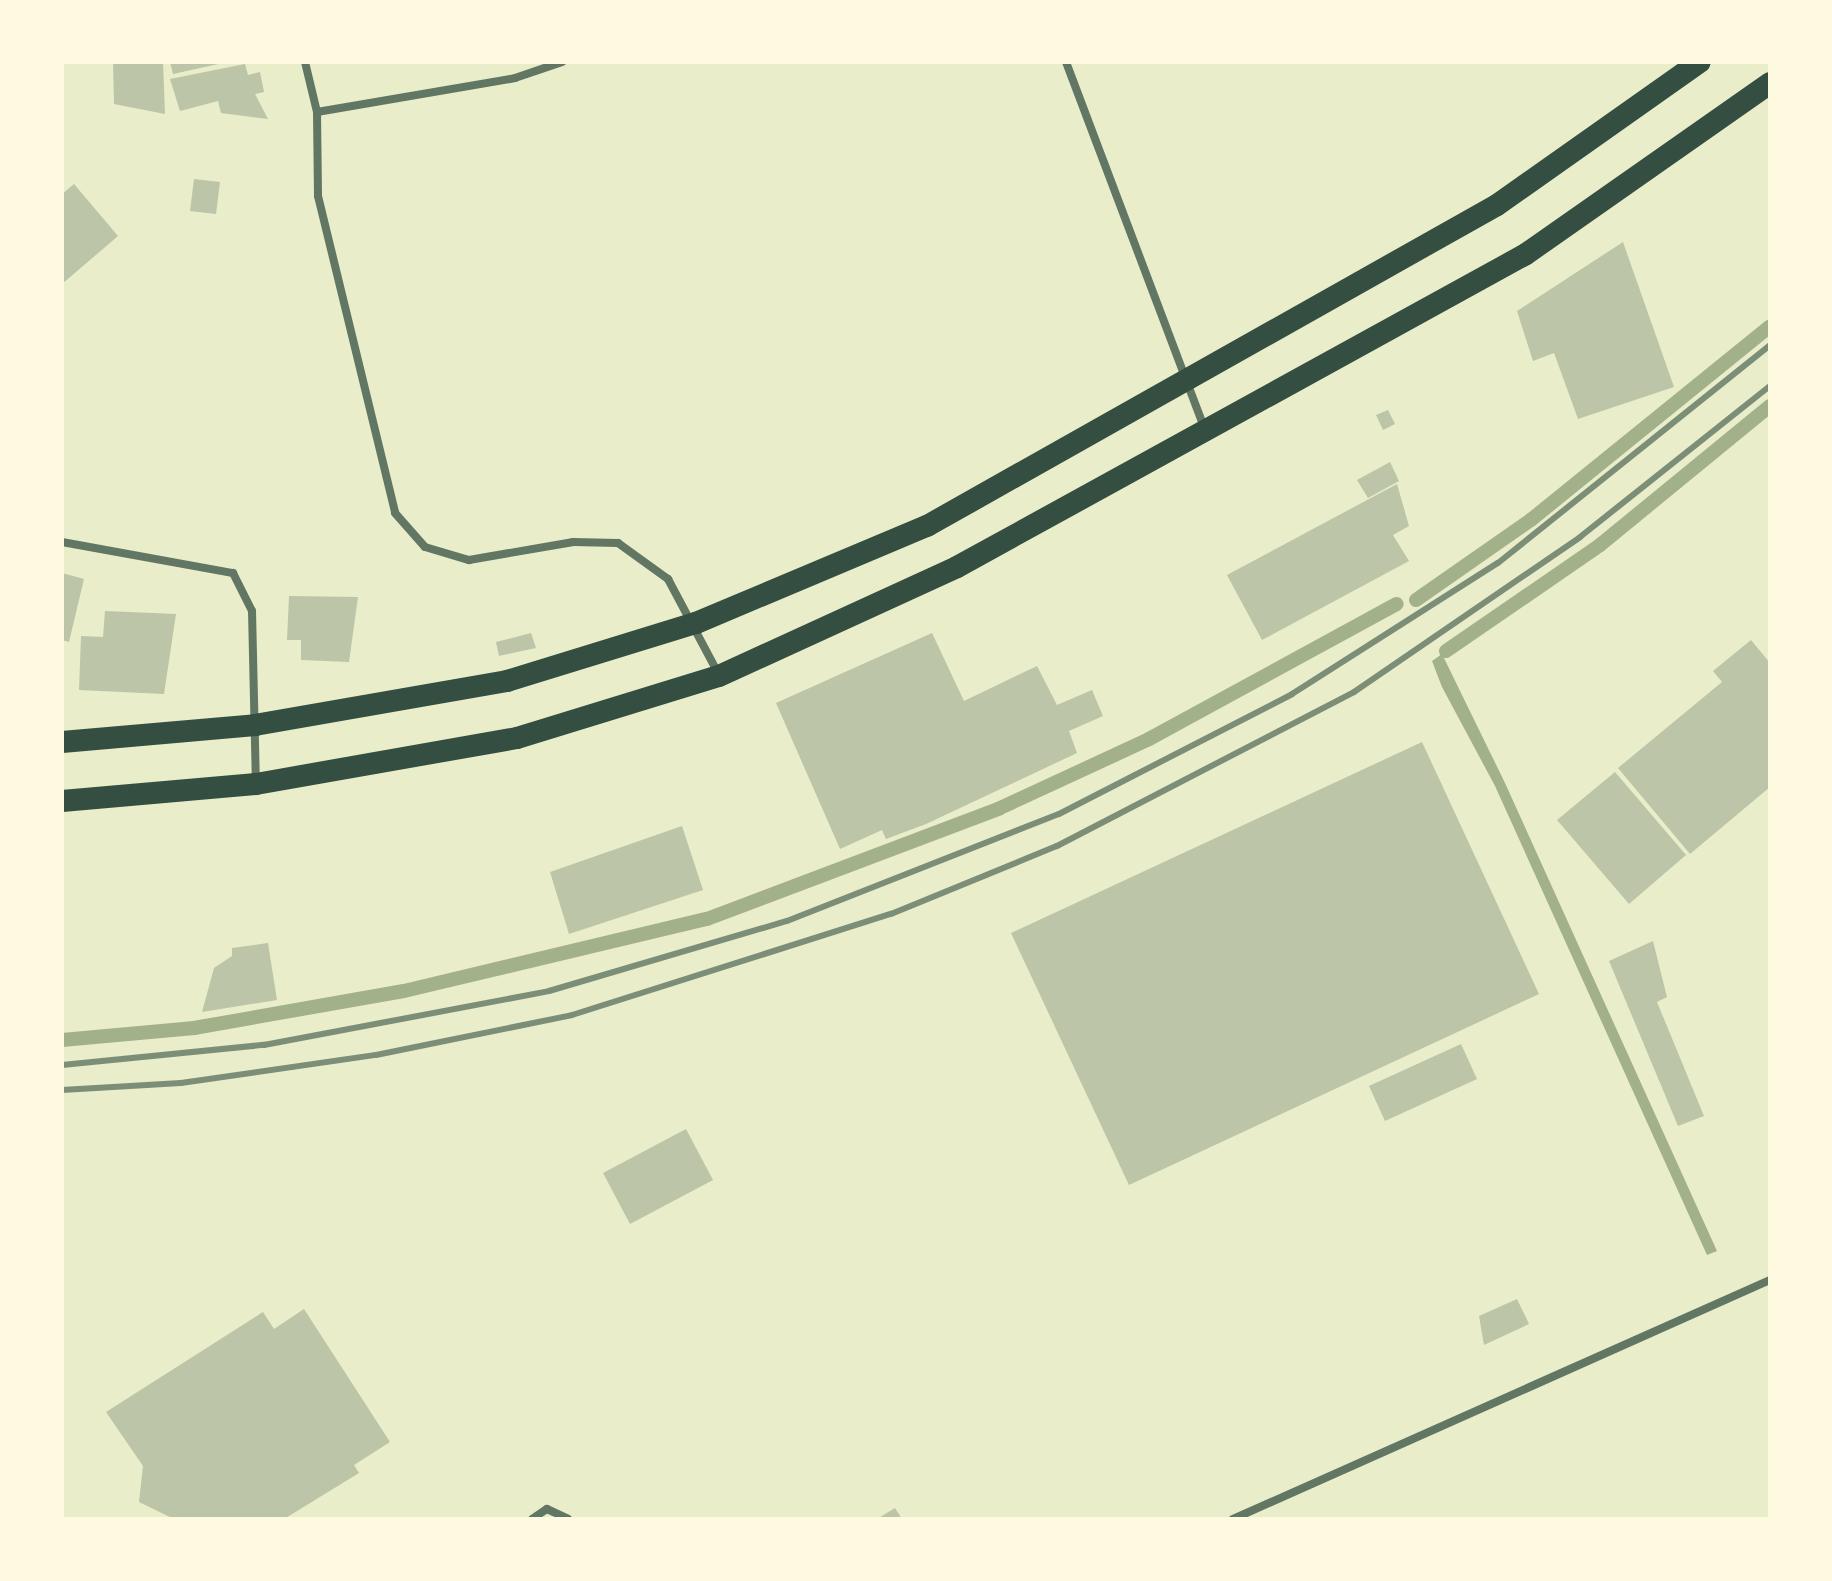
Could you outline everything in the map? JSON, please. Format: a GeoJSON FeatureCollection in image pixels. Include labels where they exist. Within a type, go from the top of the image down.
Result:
{"type":"FeatureCollection","features":[{"type":"Feature","properties":{"kind":"highway"},"geometry":{"type":"LineString","coordinates":[[62,742],[255,725],[507,681],[696,623],[927,526],[1497,205],[1700,62]]}},
{"type":"Feature","properties":{"kind":"highway"},"geometry":{"type":"LineString","coordinates":[[62,801],[256,784],[517,738],[719,676],[957,567],[1207,433],[1526,254],[1770,83]]}},
{"type":"Feature","properties":{"kind":"street"},"geometry":{"type":"LineString","coordinates":[[305,62],[317,112],[318,196],[395,513],[425,547],[469,560],[573,542],[618,543],[668,579],[696,623],[719,676]]}},
{"type":"Feature","properties":{"kind":"street"},"geometry":{"type":"LineString","coordinates":[[317,112],[515,78],[562,62]]}},
{"type":"Feature","properties":{"kind":"street"},"geometry":{"type":"LineString","coordinates":[[1066,62],[1181,381],[1207,433]]}},
{"type":"Feature","properties":{"kind":"street"},"geometry":{"type":"LineString","coordinates":[[62,542],[233,573],[252,611],[256,784]]}},
{"type":"Feature","properties":{"kind":"street"},"geometry":{"type":"LineString","coordinates":[[1233,1519],[1770,1280]]}},
{"type":"Feature","properties":{"kind":"street"},"geometry":{"type":"LineString","coordinates":[[532,1519],[547,1509],[568,1519]]}},
{"type":"Feature","properties":{"kind":"shaded area"},"geometry":{"type":"Polygon","coordinates":[[[1442,654],[1505,783],[1717,1251],[1707,1255],[1495,786],[1442,687],[1432,661],[1442,654]]]}},
{"type":"Feature","properties":{"kind":"building"},"geometry":{"type":"Polygon","coordinates":[[[113,62],[163,62],[165,114],[114,104],[113,62]]]}},
{"type":"Feature","properties":{"kind":"building"},"geometry":{"type":"Polygon","coordinates":[[[170,62],[223,62],[223,63],[173,74],[170,62]]]}},
{"type":"Feature","properties":{"kind":"building"},"geometry":{"type":"Polygon","coordinates":[[[245,64],[248,75],[260,72],[264,92],[255,94],[268,119],[221,113],[218,101],[180,111],[170,79],[245,64]]]}},
{"type":"Feature","properties":{"kind":"building"},"geometry":{"type":"Polygon","coordinates":[[[194,179],[220,182],[216,214],[190,211],[194,179]]]}},
{"type":"Feature","properties":{"kind":"building"},"geometry":{"type":"Polygon","coordinates":[[[74,184],[118,236],[62,284],[62,194],[74,184]]]}},
{"type":"Feature","properties":{"kind":"building"},"geometry":{"type":"Polygon","coordinates":[[[1623,242],[1674,387],[1578,419],[1554,353],[1533,361],[1517,311],[1623,242]]]}},
{"type":"Feature","properties":{"kind":"building"},"geometry":{"type":"Polygon","coordinates":[[[1388,410],[1395,424],[1383,430],[1376,415],[1388,410]]]}},
{"type":"Feature","properties":{"kind":"building"},"geometry":{"type":"Polygon","coordinates":[[[1390,462],[1399,481],[1368,498],[1357,480],[1390,462]]]}},
{"type":"Feature","properties":{"kind":"building"},"geometry":{"type":"Polygon","coordinates":[[[1397,484],[1409,526],[1393,535],[1409,561],[1262,640],[1227,575],[1397,484]]]}},
{"type":"Feature","properties":{"kind":"building"},"geometry":{"type":"Polygon","coordinates":[[[62,573],[84,579],[69,642],[62,640],[62,573]]]}},
{"type":"Feature","properties":{"kind":"building"},"geometry":{"type":"Polygon","coordinates":[[[289,596],[358,597],[349,662],[301,660],[301,640],[287,640],[289,596]]]}},
{"type":"Feature","properties":{"kind":"building"},"geometry":{"type":"Polygon","coordinates":[[[105,611],[176,614],[164,694],[79,690],[81,636],[103,637],[105,611]]]}},
{"type":"Feature","properties":{"kind":"building"},"geometry":{"type":"Polygon","coordinates":[[[531,633],[536,648],[499,656],[496,642],[531,633]]]}},
{"type":"Feature","properties":{"kind":"building"},"geometry":{"type":"Polygon","coordinates":[[[932,633],[964,701],[1037,666],[1057,705],[1092,690],[1103,716],[1069,731],[1077,753],[926,824],[886,839],[882,830],[840,849],[776,703],[932,633]]]}},
{"type":"Feature","properties":{"kind":"building"},"geometry":{"type":"Polygon","coordinates":[[[1751,640],[1770,663],[1770,787],[1690,854],[1618,768],[1722,682],[1713,671],[1751,640]]]}},
{"type":"Feature","properties":{"kind":"building"},"geometry":{"type":"Polygon","coordinates":[[[1422,742],[1539,994],[1129,1185],[1011,933],[1422,742]]]}},
{"type":"Feature","properties":{"kind":"building"},"geometry":{"type":"Polygon","coordinates":[[[1615,772],[1686,855],[1629,904],[1557,820],[1615,772]]]}},
{"type":"Feature","properties":{"kind":"building"},"geometry":{"type":"Polygon","coordinates":[[[682,826],[703,890],[569,934],[550,872],[682,826]]]}},
{"type":"Feature","properties":{"kind":"building"},"geometry":{"type":"Polygon","coordinates":[[[1653,941],[1667,997],[1657,1002],[1704,1116],[1678,1126],[1609,961],[1653,941]]]}},
{"type":"Feature","properties":{"kind":"building"},"geometry":{"type":"Polygon","coordinates":[[[268,943],[277,1000],[202,1012],[214,968],[232,956],[232,948],[268,943]]]}},
{"type":"Feature","properties":{"kind":"building"},"geometry":{"type":"Polygon","coordinates":[[[1461,1044],[1477,1079],[1385,1121],[1369,1086],[1461,1044]]]}},
{"type":"Feature","properties":{"kind":"building"},"geometry":{"type":"Polygon","coordinates":[[[686,1129],[713,1180],[630,1224],[603,1173],[686,1129]]]}},
{"type":"Feature","properties":{"kind":"building"},"geometry":{"type":"Polygon","coordinates":[[[1517,1299],[1529,1324],[1484,1345],[1479,1316],[1517,1299]]]}},
{"type":"Feature","properties":{"kind":"building"},"geometry":{"type":"Polygon","coordinates":[[[304,1309],[390,1442],[354,1465],[359,1473],[284,1519],[174,1519],[139,1502],[143,1466],[106,1412],[263,1312],[274,1329],[304,1309]]]}},
{"type":"Feature","properties":{"kind":"building"},"geometry":{"type":"Polygon","coordinates":[[[895,1508],[902,1519],[877,1519],[895,1508]]]}},
{"type":"Feature","properties":{"kind":"waterway"},"geometry":{"type":"LineString","coordinates":[[1416,600],[1532,519],[1770,326]]}},
{"type":"Feature","properties":{"kind":"waterway"},"geometry":{"type":"LineString","coordinates":[[1446,651],[1600,545],[1770,406]]}},
{"type":"Feature","properties":{"kind":"waterway"},"geometry":{"type":"LineString","coordinates":[[62,1040],[194,1028],[404,991],[707,919],[1000,808],[1149,739],[1397,604]]}},
{"type":"Feature","properties":{"kind":"railway"},"geometry":{"type":"LineString","coordinates":[[62,1065],[264,1045],[549,991],[787,921],[1059,814],[1292,694],[1498,563],[1770,345]]}},
{"type":"Feature","properties":{"kind":"railway"},"geometry":{"type":"LineString","coordinates":[[62,1090],[181,1083],[376,1055],[572,1015],[891,914],[1057,846],[1354,692],[1580,537],[1770,386]]}}]}
